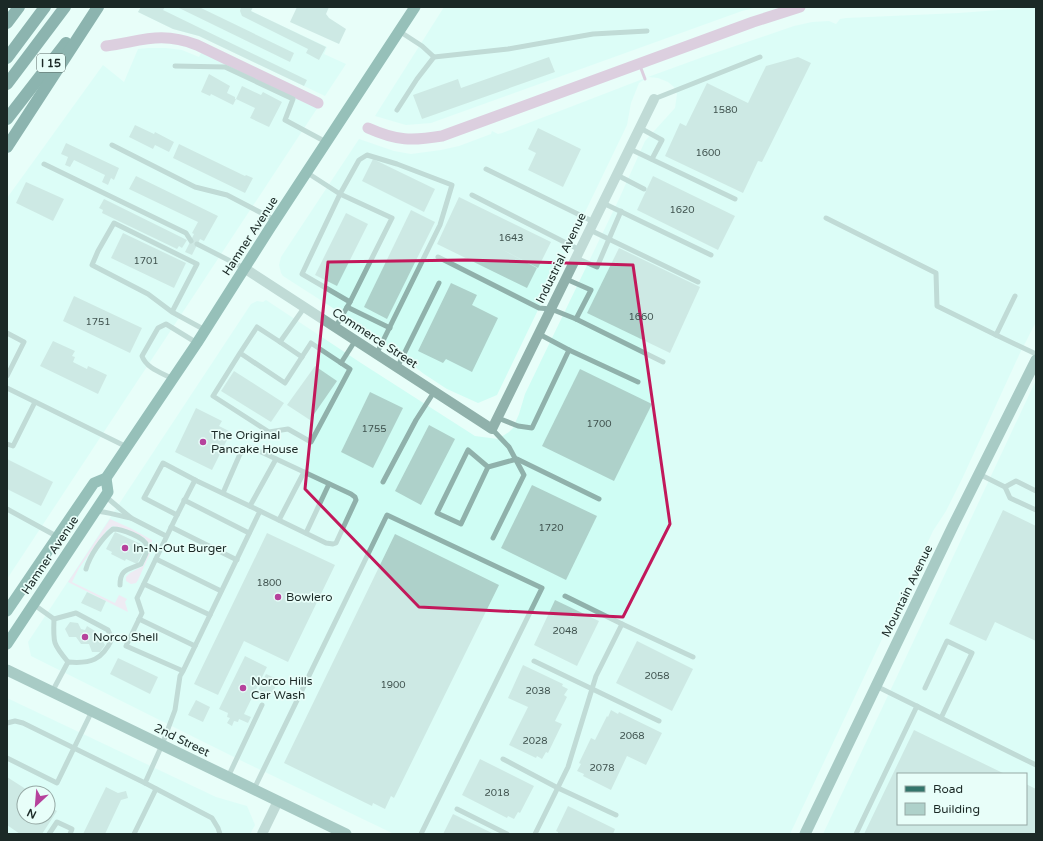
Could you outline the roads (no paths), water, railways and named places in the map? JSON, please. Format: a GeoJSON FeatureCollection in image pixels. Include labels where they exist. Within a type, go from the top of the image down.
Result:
{"type":"FeatureCollection","features":[{"type":"Feature","properties":{"kind":"highway"},"geometry":{"type":"LineString","coordinates":[[7,23],[19,7]]}},
{"type":"Feature","properties":{"kind":"highway"},"geometry":{"type":"LineString","coordinates":[[7,58],[45,7]]}},
{"type":"Feature","properties":{"kind":"highway"},"geometry":{"type":"LineString","coordinates":[[7,84],[64,7]]}},
{"type":"Feature","properties":{"kind":"highway","name":"I 15"},"geometry":{"type":"LineString","coordinates":[[7,119],[94,7]]}},
{"type":"Feature","properties":{"kind":"highway"},"geometry":{"type":"LineString","coordinates":[[7,147],[98,7]]}},
{"type":"Feature","properties":{"kind":"main road","name":"Hamner Avenue"},"geometry":{"type":"LineString","coordinates":[[7,611],[94,483],[106,478],[127,447],[197,343],[306,172],[415,7]]}},
{"type":"Feature","properties":{"kind":"main road","name":"Mountain Avenue"},"geometry":{"type":"LineString","coordinates":[[805,834],[875,686],[1036,360]]}},
{"type":"Feature","properties":{"kind":"main road"},"geometry":{"type":"LineString","coordinates":[[105,496],[108,492],[106,478]]}},
{"type":"Feature","properties":{"kind":"main road","name":"Hamner Avenue"},"geometry":{"type":"LineString","coordinates":[[7,644],[105,496]]}},
{"type":"Feature","properties":{"kind":"main road","name":"2nd Street"},"geometry":{"type":"LineString","coordinates":[[7,670],[346,834]]}},
{"type":"Feature","properties":{"kind":"street","name":"Industrial Avenue"},"geometry":{"type":"LineString","coordinates":[[492,430],[654,99]]}},
{"type":"Feature","properties":{"kind":"street","name":"Commerce Street"},"geometry":{"type":"LineString","coordinates":[[244,268],[492,430]]}},
{"type":"Feature","properties":{"kind":"street"},"geometry":{"type":"LineString","coordinates":[[262,834],[278,801]]}},
{"type":"Feature","properties":{"kind":"lane"},"geometry":{"type":"LineString","coordinates":[[399,31],[422,46],[434,57]]}},
{"type":"Feature","properties":{"kind":"lane"},"geometry":{"type":"LineString","coordinates":[[397,110],[434,57],[508,49],[593,34],[647,31]]}},
{"type":"Feature","properties":{"kind":"lane"},"geometry":{"type":"LineString","coordinates":[[654,99],[760,57]]}},
{"type":"Feature","properties":{"kind":"lane"},"geometry":{"type":"LineString","coordinates":[[175,66],[225,68],[292,100],[285,120],[326,142]]}},
{"type":"Feature","properties":{"kind":"lane"},"geometry":{"type":"LineString","coordinates":[[640,128],[662,140],[652,160]]}},
{"type":"Feature","properties":{"kind":"lane"},"geometry":{"type":"LineString","coordinates":[[112,145],[195,187],[227,195],[275,220]]}},
{"type":"Feature","properties":{"kind":"lane"},"geometry":{"type":"LineString","coordinates":[[630,149],[735,199]]}},
{"type":"Feature","properties":{"kind":"lane"},"geometry":{"type":"LineString","coordinates":[[376,355],[390,328],[440,225],[452,185],[397,164],[367,155],[359,160],[340,194],[302,274],[348,305],[390,328]]}},
{"type":"Feature","properties":{"kind":"lane"},"geometry":{"type":"LineString","coordinates":[[44,164],[186,233],[191,241]]}},
{"type":"Feature","properties":{"kind":"lane"},"geometry":{"type":"LineString","coordinates":[[486,169],[592,226],[608,239],[698,282]]}},
{"type":"Feature","properties":{"kind":"lane"},"geometry":{"type":"LineString","coordinates":[[306,172],[340,194],[392,218],[335,328]]}},
{"type":"Feature","properties":{"kind":"lane"},"geometry":{"type":"LineString","coordinates":[[617,176],[644,189]]}},
{"type":"Feature","properties":{"kind":"lane"},"geometry":{"type":"LineString","coordinates":[[472,195],[578,254],[596,267],[621,211]]}},
{"type":"Feature","properties":{"kind":"lane"},"geometry":{"type":"LineString","coordinates":[[603,203],[711,255]]}},
{"type":"Feature","properties":{"kind":"lane"},"geometry":{"type":"LineString","coordinates":[[826,218],[936,273],[937,306],[1036,354]]}},
{"type":"Feature","properties":{"kind":"lane"},"geometry":{"type":"LineString","coordinates":[[172,312],[198,264],[114,223],[92,265],[148,294],[172,312],[205,330]]}},
{"type":"Feature","properties":{"kind":"lane"},"geometry":{"type":"LineString","coordinates":[[197,244],[244,268]]}},
{"type":"Feature","properties":{"kind":"lane"},"geometry":{"type":"LineString","coordinates":[[438,258],[539,308],[551,309],[576,319],[663,362]]}},
{"type":"Feature","properties":{"kind":"lane"},"geometry":{"type":"LineString","coordinates":[[566,279],[591,290],[576,319]]}},
{"type":"Feature","properties":{"kind":"lane"},"geometry":{"type":"LineString","coordinates":[[397,368],[439,283]]}},
{"type":"Feature","properties":{"kind":"lane"},"geometry":{"type":"LineString","coordinates":[[996,335],[1015,296]]}},
{"type":"Feature","properties":{"kind":"lane"},"geometry":{"type":"LineString","coordinates":[[280,342],[304,308]]}},
{"type":"Feature","properties":{"kind":"lane"},"geometry":{"type":"LineString","coordinates":[[172,379],[150,367],[143,360],[142,356],[158,328],[166,324],[197,343]]}},
{"type":"Feature","properties":{"kind":"lane"},"geometry":{"type":"LineString","coordinates":[[240,353],[285,383],[302,357],[311,343],[350,369],[311,442],[288,429],[269,432],[213,396],[240,353],[257,327],[302,357]]}},
{"type":"Feature","properties":{"kind":"lane"},"geometry":{"type":"LineString","coordinates":[[7,333],[24,342],[7,376]]}},
{"type":"Feature","properties":{"kind":"lane"},"geometry":{"type":"LineString","coordinates":[[539,334],[569,350],[638,382]]}},
{"type":"Feature","properties":{"kind":"lane"},"geometry":{"type":"LineString","coordinates":[[341,363],[355,341]]}},
{"type":"Feature","properties":{"kind":"lane"},"geometry":{"type":"LineString","coordinates":[[498,418],[518,426],[532,428],[569,350]]}},
{"type":"Feature","properties":{"kind":"lane"},"geometry":{"type":"LineString","coordinates":[[7,388],[127,447]]}},
{"type":"Feature","properties":{"kind":"lane"},"geometry":{"type":"LineString","coordinates":[[383,482],[416,420],[434,392]]}},
{"type":"Feature","properties":{"kind":"lane"},"geometry":{"type":"LineString","coordinates":[[7,444],[13,446],[35,402]]}},
{"type":"Feature","properties":{"kind":"lane"},"geometry":{"type":"LineString","coordinates":[[492,430],[509,447],[517,459],[524,475],[493,538]]}},
{"type":"Feature","properties":{"kind":"lane"},"geometry":{"type":"LineString","coordinates":[[177,515],[144,498],[163,463],[195,480],[222,493],[250,506],[326,543],[336,543],[356,500],[351,494],[257,450],[249,448],[245,449],[240,454],[222,493]]}},
{"type":"Feature","properties":{"kind":"lane"},"geometry":{"type":"LineString","coordinates":[[488,467],[468,450],[437,512],[461,524],[488,467],[517,459],[599,499]]}},
{"type":"Feature","properties":{"kind":"lane"},"geometry":{"type":"LineString","coordinates":[[250,506],[276,459]]}},
{"type":"Feature","properties":{"kind":"lane"},"geometry":{"type":"LineString","coordinates":[[279,520],[304,472]]}},
{"type":"Feature","properties":{"kind":"lane"},"geometry":{"type":"LineString","coordinates":[[979,474],[1005,487],[1010,498],[1036,510]]}},
{"type":"Feature","properties":{"kind":"lane"},"geometry":{"type":"LineString","coordinates":[[183,671],[126,646],[142,613],[137,598],[166,536],[195,480]]}},
{"type":"Feature","properties":{"kind":"lane"},"geometry":{"type":"LineString","coordinates":[[1005,487],[1016,481],[1036,491]]}},
{"type":"Feature","properties":{"kind":"lane"},"geometry":{"type":"LineString","coordinates":[[306,533],[329,484]]}},
{"type":"Feature","properties":{"kind":"lane"},"geometry":{"type":"LineString","coordinates":[[105,496],[131,518],[166,536]]}},
{"type":"Feature","properties":{"kind":"lane"},"geometry":{"type":"LineString","coordinates":[[184,500],[250,533]]}},
{"type":"Feature","properties":{"kind":"lane"},"geometry":{"type":"LineString","coordinates":[[7,509],[58,537]]}},
{"type":"Feature","properties":{"kind":"lane"},"geometry":{"type":"LineString","coordinates":[[95,511],[131,518]]}},
{"type":"Feature","properties":{"kind":"lane"},"geometry":{"type":"LineString","coordinates":[[145,783],[162,745],[175,710],[180,676],[260,511]]}},
{"type":"Feature","properties":{"kind":"lane"},"geometry":{"type":"LineString","coordinates":[[254,789],[387,515],[542,588],[421,834]]}},
{"type":"Feature","properties":{"kind":"lane"},"geometry":{"type":"LineString","coordinates":[[171,527],[236,560]]}},
{"type":"Feature","properties":{"kind":"lane"},"geometry":{"type":"LineString","coordinates":[[86,568],[90,558],[108,533],[113,529],[127,532],[143,540],[147,544],[147,550],[140,564],[128,568],[123,572],[120,578],[120,585]]}},
{"type":"Feature","properties":{"kind":"lane"},"geometry":{"type":"LineString","coordinates":[[156,559],[221,591]]}},
{"type":"Feature","properties":{"kind":"lane"},"geometry":{"type":"LineString","coordinates":[[144,584],[210,615]]}},
{"type":"Feature","properties":{"kind":"lane"},"geometry":{"type":"LineString","coordinates":[[565,596],[693,657]]}},
{"type":"Feature","properties":{"kind":"lane"},"geometry":{"type":"LineString","coordinates":[[33,604],[54,619]]}},
{"type":"Feature","properties":{"kind":"lane"},"geometry":{"type":"LineString","coordinates":[[54,619],[76,613],[108,630],[112,639],[107,649],[97,659],[81,663],[68,662]]}},
{"type":"Feature","properties":{"kind":"lane"},"geometry":{"type":"LineString","coordinates":[[54,619],[54,642],[68,662]]}},
{"type":"Feature","properties":{"kind":"lane"},"geometry":{"type":"LineString","coordinates":[[139,619],[195,646]]}},
{"type":"Feature","properties":{"kind":"lane"},"geometry":{"type":"LineString","coordinates":[[535,834],[568,766],[596,676],[622,624]]}},
{"type":"Feature","properties":{"kind":"lane"},"geometry":{"type":"LineString","coordinates":[[926,688],[947,641],[972,653],[941,718]]}},
{"type":"Feature","properties":{"kind":"lane"},"geometry":{"type":"LineString","coordinates":[[534,661],[659,721]]}},
{"type":"Feature","properties":{"kind":"lane"},"geometry":{"type":"LineString","coordinates":[[52,692],[68,662]]}},
{"type":"Feature","properties":{"kind":"lane"},"geometry":{"type":"LineString","coordinates":[[875,686],[1036,764]]}},
{"type":"Feature","properties":{"kind":"lane"},"geometry":{"type":"LineString","coordinates":[[228,776],[262,704]]}},
{"type":"Feature","properties":{"kind":"lane"},"geometry":{"type":"LineString","coordinates":[[856,834],[917,706]]}},
{"type":"Feature","properties":{"kind":"lane"},"geometry":{"type":"LineString","coordinates":[[7,758],[57,783],[73,747],[92,711]]}},
{"type":"Feature","properties":{"kind":"lane"},"geometry":{"type":"LineString","coordinates":[[7,723],[15,721],[23,723],[156,788],[212,818],[220,834]]}},
{"type":"Feature","properties":{"kind":"lane"},"geometry":{"type":"LineString","coordinates":[[503,759],[558,788],[616,815]]}},
{"type":"Feature","properties":{"kind":"lane"},"geometry":{"type":"LineString","coordinates":[[134,834],[156,788]]}},
{"type":"Feature","properties":{"kind":"lane"},"geometry":{"type":"LineString","coordinates":[[457,809],[505,834]]}},
{"type":"Feature","properties":{"kind":"lane"},"geometry":{"type":"LineString","coordinates":[[49,834],[57,822],[72,829],[70,834]]}},
{"type":"Feature","properties":{"kind":"waterway"},"geometry":{"type":"LineString","coordinates":[[368,128],[396,138],[405,139],[422,139],[442,136],[753,22],[800,7]]}},
{"type":"Feature","properties":{"kind":"waterway"},"geometry":{"type":"LineString","coordinates":[[106,46],[152,38],[184,41],[197,45],[318,103]]}},
{"type":"Feature","properties":{"kind":"waterway"},"geometry":{"type":"LineString","coordinates":[[639,63],[645,79]]}},
{"type":"Feature","properties":{"kind":"place","name":"The Original Pancake House"},"geometry":{"type":"Point","coordinates":[203,442]}},
{"type":"Feature","properties":{"kind":"place","name":"In-N-Out Burger"},"geometry":{"type":"Point","coordinates":[125,548]}},
{"type":"Feature","properties":{"kind":"place","name":"Bowlero"},"geometry":{"type":"Point","coordinates":[278,597]}},
{"type":"Feature","properties":{"kind":"place","name":"Norco Shell"},"geometry":{"type":"Point","coordinates":[85,637]}},
{"type":"Feature","properties":{"kind":"place","name":"Norco Hills Car Wash"},"geometry":{"type":"Point","coordinates":[243,688]}}]}
